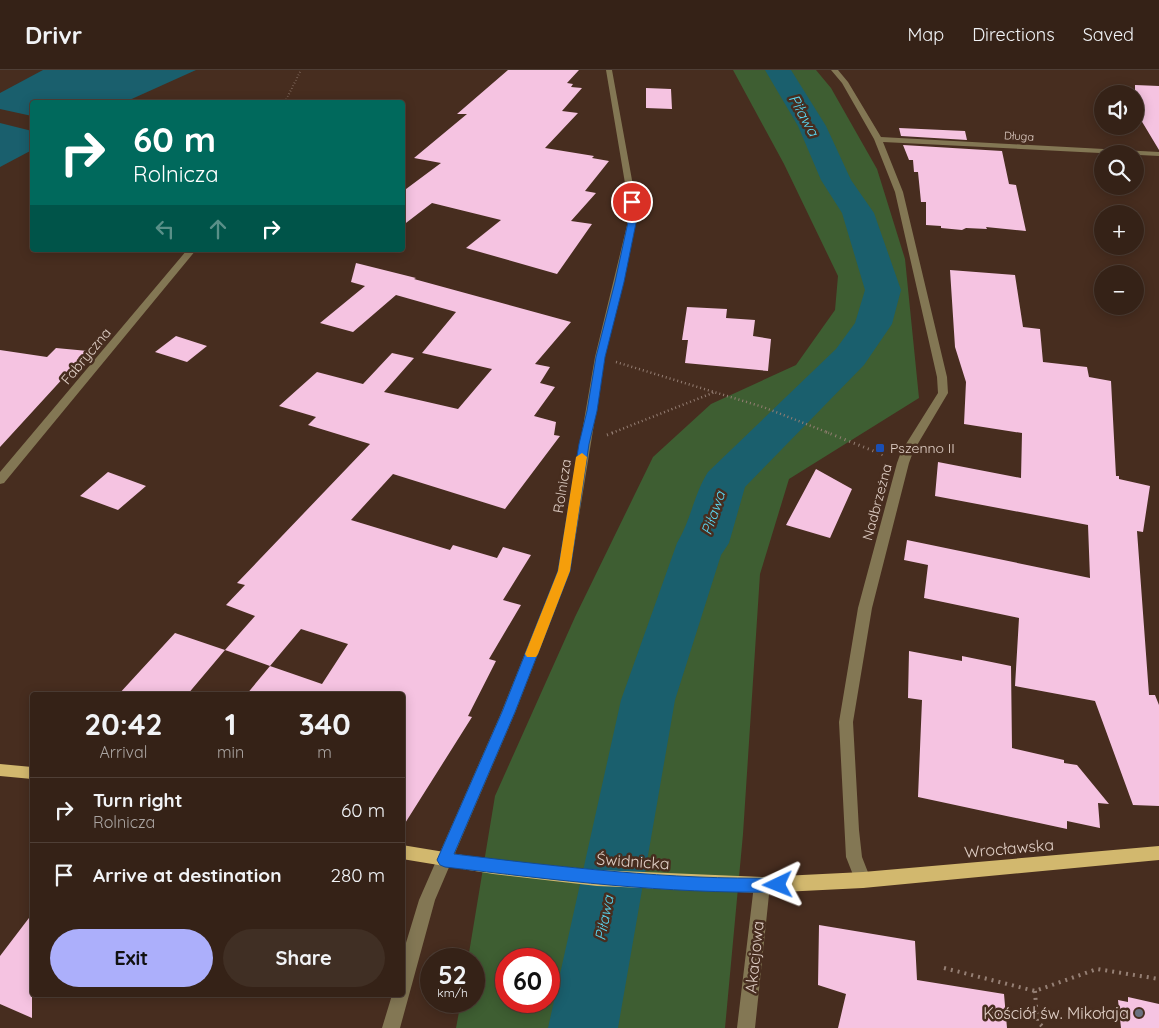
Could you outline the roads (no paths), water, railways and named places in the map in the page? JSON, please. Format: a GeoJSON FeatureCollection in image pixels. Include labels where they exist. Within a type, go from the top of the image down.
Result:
{"type":"FeatureCollection","features":[{"type":"Feature","properties":{"kind":"main road"},"geometry":{"type":"LineString","coordinates":[[0,770],[30,773]]}},
{"type":"Feature","properties":{"kind":"main road","name":"Świdnicka"},"geometry":{"type":"LineString","coordinates":[[405,853],[493,867],[597,878],[762,886],[863,880]]}},
{"type":"Feature","properties":{"kind":"main road","name":"Wrocławska"},"geometry":{"type":"LineString","coordinates":[[863,880],[1159,853]]}},
{"type":"Feature","properties":{"kind":"street","name":"Rolnicza"},"geometry":{"type":"LineString","coordinates":[[405,977],[427,900],[511,707],[564,571],[600,357],[620,282],[634,213],[609,70]]}},
{"type":"Feature","properties":{"kind":"street","name":"Nadbrzeżna"},"geometry":{"type":"LineString","coordinates":[[834,70],[845,82],[878,138],[900,192],[940,367],[943,394],[906,452],[865,608],[846,722],[851,830],[854,857],[863,880]]}},
{"type":"Feature","properties":{"kind":"street","name":"Długa"},"geometry":{"type":"LineString","coordinates":[[878,138],[1159,154]]}},
{"type":"Feature","properties":{"kind":"street","name":"Fabryczna"},"geometry":{"type":"LineString","coordinates":[[0,480],[190,252]]}},
{"type":"Feature","properties":{"kind":"street","name":"Akacjowa"},"geometry":{"type":"LineString","coordinates":[[746,1028],[762,886]]}},
{"type":"Feature","properties":{"kind":"street"},"geometry":{"type":"LineString","coordinates":[[392,1028],[400,997]]}},
{"type":"Feature","properties":{"kind":"water"},"geometry":{"type":"Polygon","coordinates":[[[43,70],[196,70],[129,100],[30,100],[30,116],[0,109],[0,93],[43,70]]]}},
{"type":"Feature","properties":{"kind":"water"},"geometry":{"type":"Polygon","coordinates":[[[0,123],[30,130],[30,151],[0,167],[0,123]]]}},
{"type":"Feature","properties":{"kind":"waterway","name":"Piława"},"geometry":{"type":"LineString","coordinates":[[583,1028],[648,700],[701,543],[705,543],[724,482],[850,357],[873,324],[883,290],[858,213],[836,180],[812,126],[778,70]]}},
{"type":"Feature","properties":{"kind":"place","name":"Pszenno II"},"geometry":{"type":"Point","coordinates":[880,448]}},
{"type":"Feature","properties":{"kind":"place","name":"Kościół św. Mikołaja"},"geometry":{"type":"Point","coordinates":[1139,1013]}}]}
